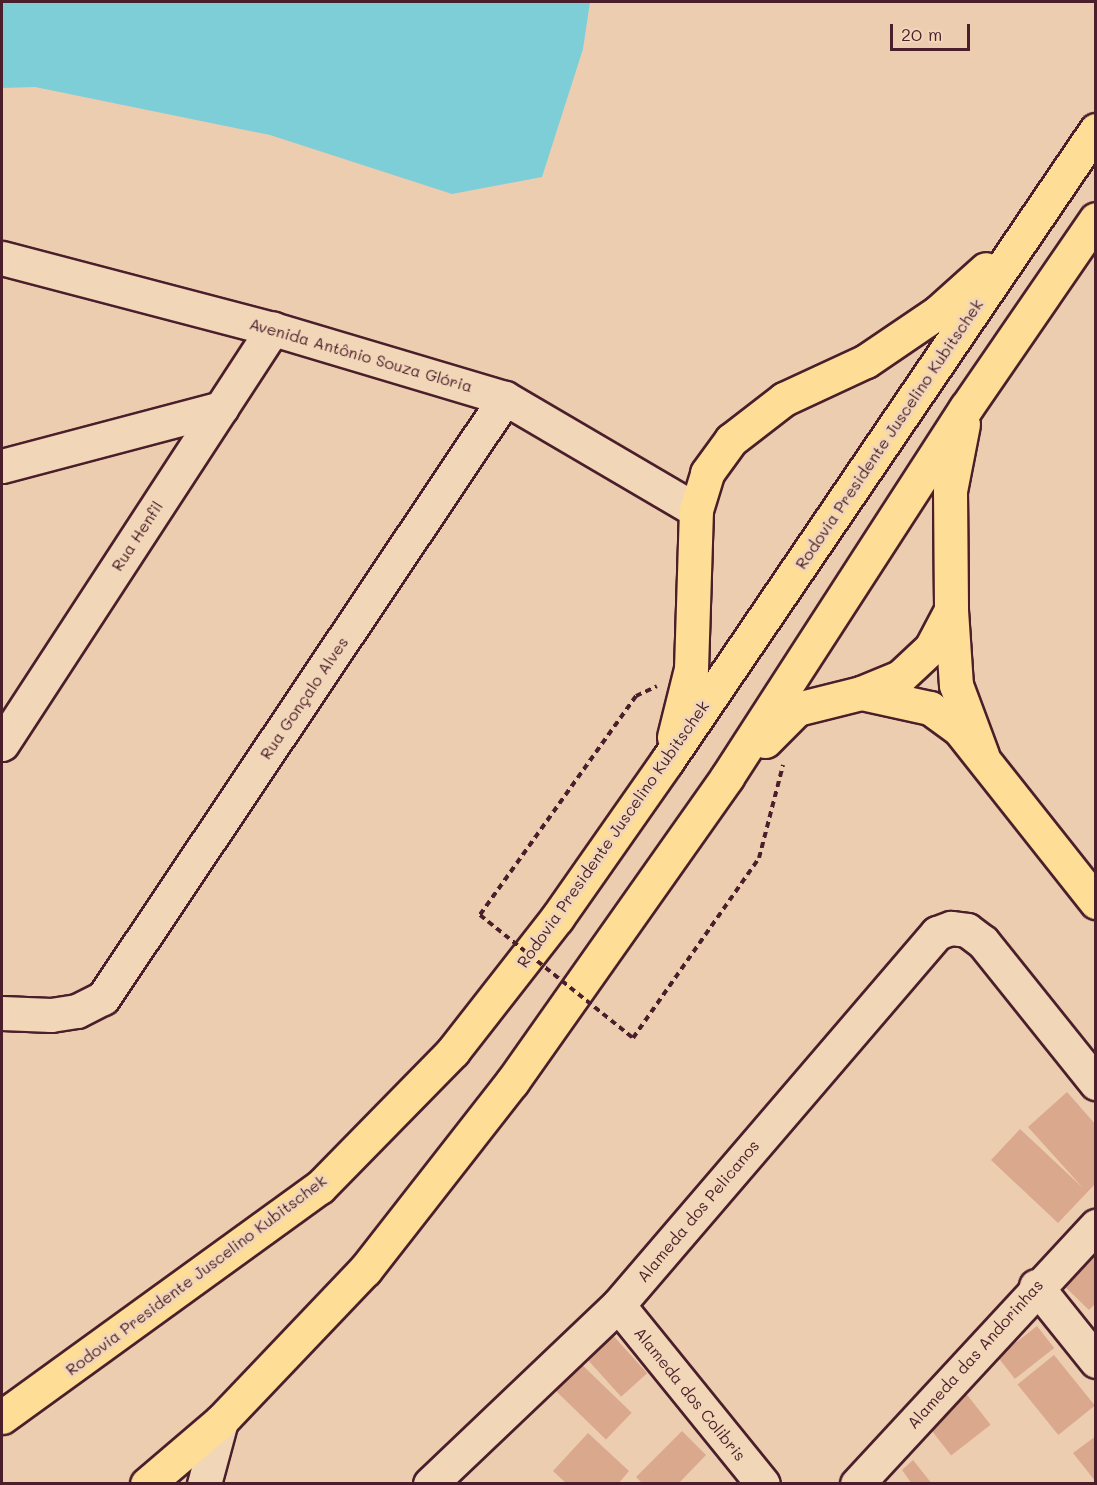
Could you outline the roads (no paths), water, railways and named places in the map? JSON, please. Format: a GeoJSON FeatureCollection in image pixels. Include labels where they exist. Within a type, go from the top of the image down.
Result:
{"type":"FeatureCollection","features":[{"type":"Feature","properties":{"kind":"highway","name":"Rodovia Presidente Juscelino Kubitschek"},"geometry":{"type":"LineString","coordinates":[[2,1418],[320,1187],[453,1050],[558,918],[1095,130]]}},
{"type":"Feature","properties":{"kind":"highway"},"geometry":{"type":"LineString","coordinates":[[147,1484],[221,1421],[365,1270],[512,1082],[727,777],[966,408],[1095,219]]}},
{"type":"Feature","properties":{"kind":"highway"},"geometry":{"type":"LineString","coordinates":[[667,761],[691,669],[696,510],[707,473],[732,440],[784,399],[866,361],[938,312],[1023,236]]}},
{"type":"Feature","properties":{"kind":"highway"},"geometry":{"type":"LineString","coordinates":[[966,408],[950,491],[951,610],[956,685],[982,755]]}},
{"type":"Feature","properties":{"kind":"highway"},"geometry":{"type":"LineString","coordinates":[[727,777],[797,710],[861,693],[900,676],[924,655],[951,610]]}},
{"type":"Feature","properties":{"kind":"highway"},"geometry":{"type":"LineString","coordinates":[[861,693],[930,708],[959,729],[982,755],[1095,902]]}},
{"type":"Feature","properties":{"kind":"street","name":"Avenida Antônio Souza Glória"},"geometry":{"type":"LineString","coordinates":[[2,258],[273,328],[505,398],[696,510]]}},
{"type":"Feature","properties":{"kind":"street","name":"Rua Henfil"},"geometry":{"type":"LineString","coordinates":[[2,744],[14,707],[221,408],[273,328]]}},
{"type":"Feature","properties":{"kind":"street","name":"Rua Gonçalo Alves"},"geometry":{"type":"LineString","coordinates":[[2,1013],[51,1015],[77,1011],[103,998],[505,398]]}},
{"type":"Feature","properties":{"kind":"street"},"geometry":{"type":"LineString","coordinates":[[2,466],[221,408]]}},
{"type":"Feature","properties":{"kind":"street","name":"Alameda dos Pelicanos"},"geometry":{"type":"LineString","coordinates":[[430,1484],[618,1305],[937,933],[951,928],[967,930],[983,942],[1095,1083]]}},
{"type":"Feature","properties":{"kind":"street","name":"Alameda das Andorinhas"},"geometry":{"type":"LineString","coordinates":[[857,1484],[1036,1286],[1095,1226]]}},
{"type":"Feature","properties":{"kind":"street"},"geometry":{"type":"LineString","coordinates":[[1036,1286],[1095,1361]]}},
{"type":"Feature","properties":{"kind":"street","name":"Alameda dos Colibris"},"geometry":{"type":"LineString","coordinates":[[618,1305],[763,1484]]}},
{"type":"Feature","properties":{"kind":"street"},"geometry":{"type":"LineString","coordinates":[[204,1484],[221,1421]]}},
{"type":"Feature","properties":{"kind":"water"},"geometry":{"type":"Polygon","coordinates":[[[2,2],[590,2],[583,49],[542,177],[452,194],[270,135],[35,87],[2,88],[2,2]]]}}]}
